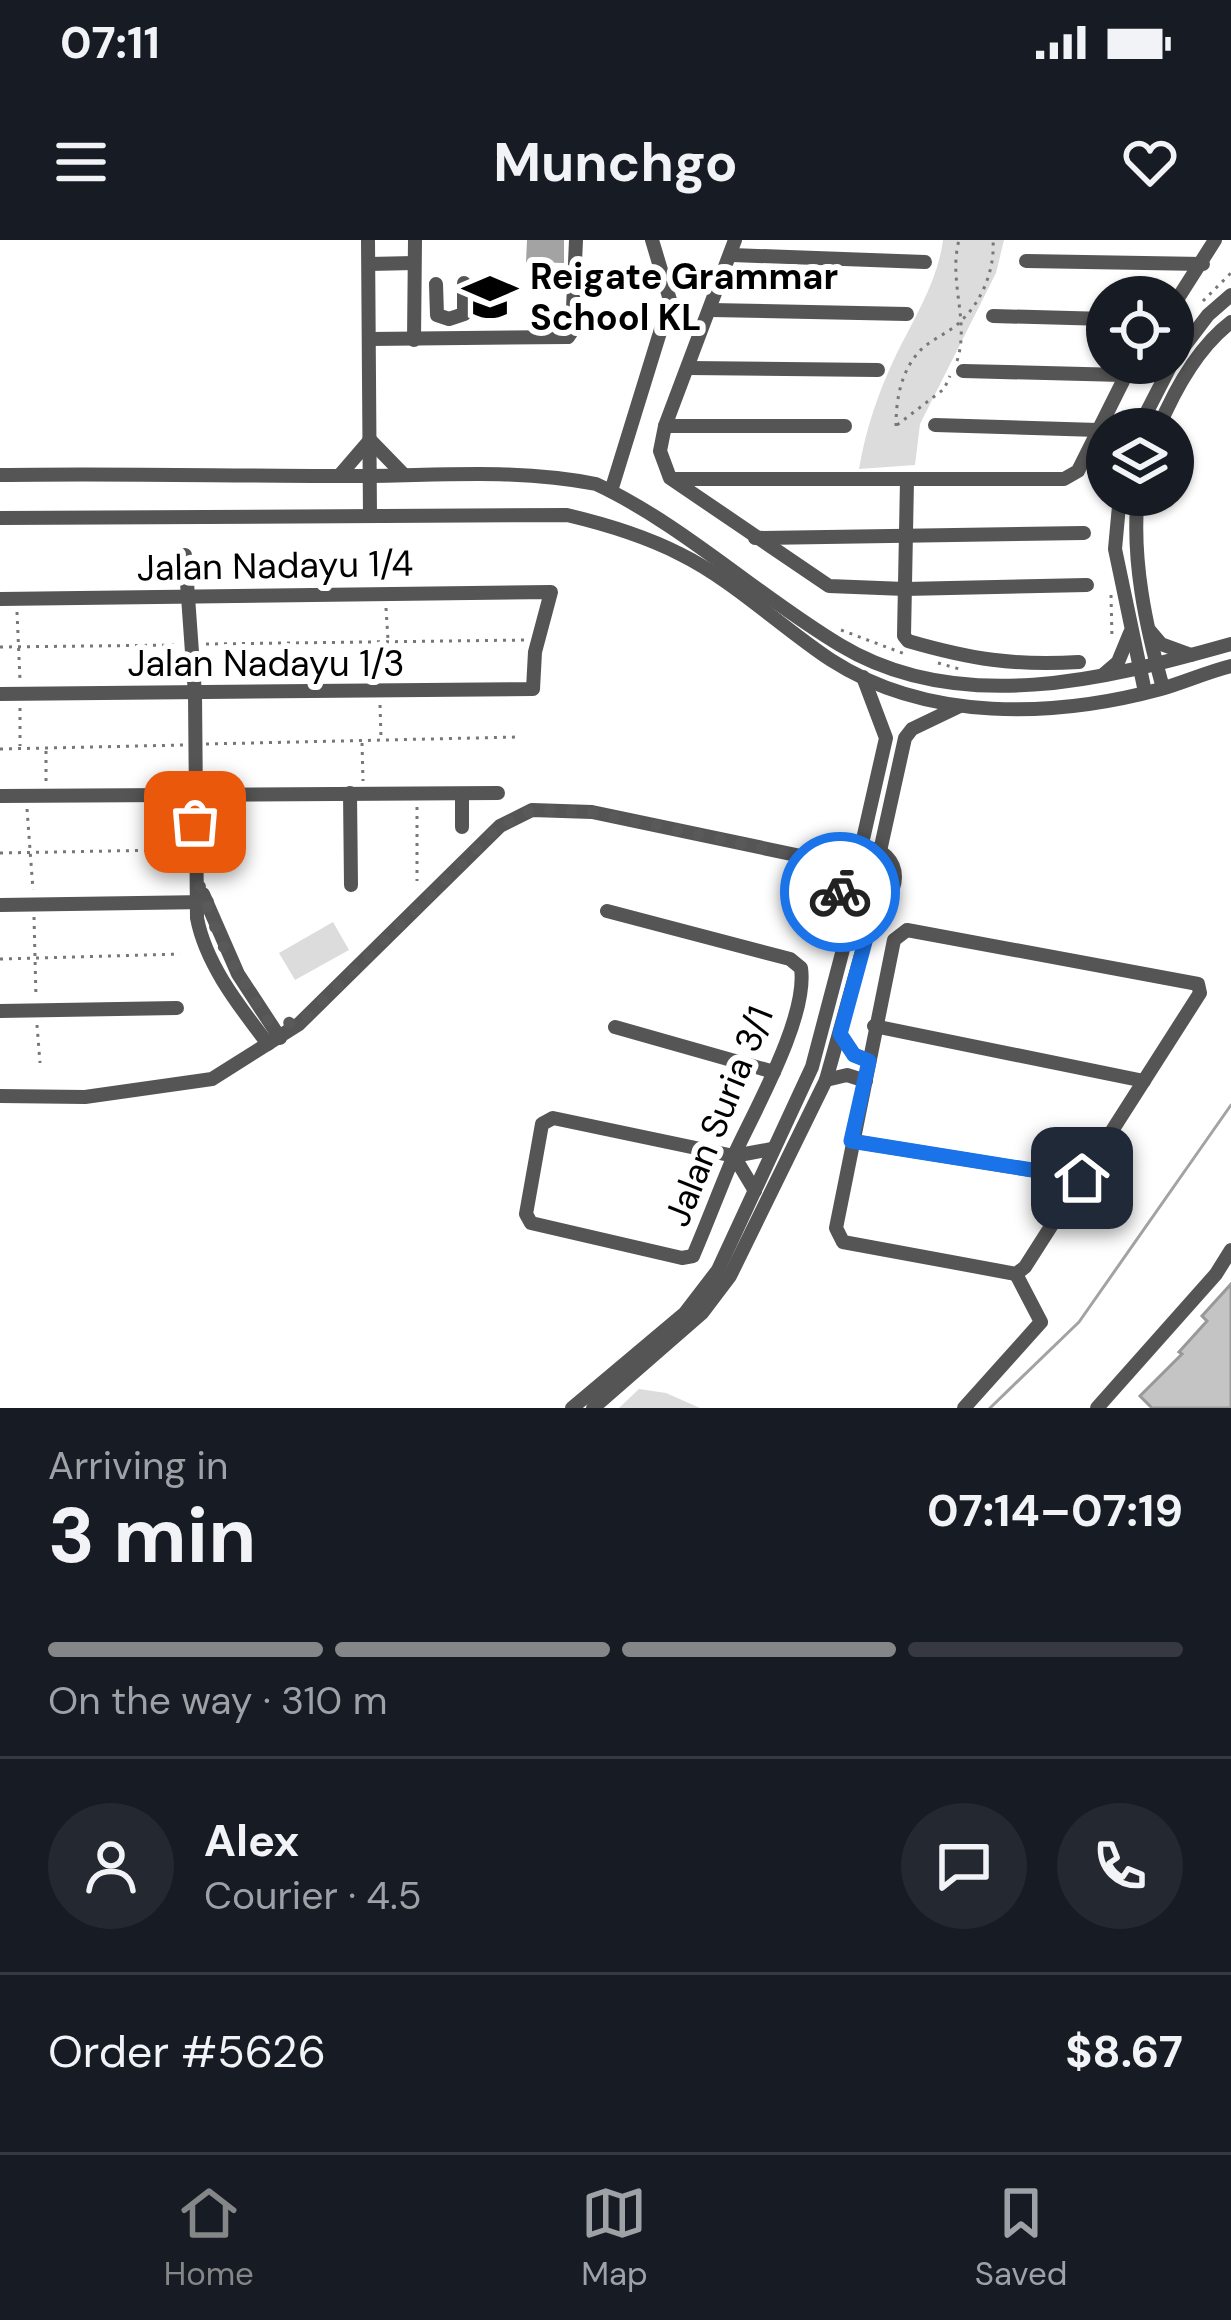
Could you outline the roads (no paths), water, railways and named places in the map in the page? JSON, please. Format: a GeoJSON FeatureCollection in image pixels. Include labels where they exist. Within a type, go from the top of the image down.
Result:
{"type":"FeatureCollection","features":[{"type":"Feature","properties":{"kind":"street"},"geometry":{"type":"LineString","coordinates":[[368,240],[370,516]]}},
{"type":"Feature","properties":{"kind":"street"},"geometry":{"type":"LineString","coordinates":[[414,340],[415,240]]}},
{"type":"Feature","properties":{"kind":"street"},"geometry":{"type":"LineString","coordinates":[[370,339],[568,337],[576,240]]}},
{"type":"Feature","properties":{"kind":"street"},"geometry":{"type":"LineString","coordinates":[[611,491],[670,300],[652,240]]}},
{"type":"Feature","properties":{"kind":"street"},"geometry":{"type":"LineString","coordinates":[[1194,277],[1215,240]]}},
{"type":"Feature","properties":{"kind":"street"},"geometry":{"type":"LineString","coordinates":[[926,262],[734,248],[665,427],[660,451],[670,478],[829,586],[1087,585]]}},
{"type":"Feature","properties":{"kind":"street"},"geometry":{"type":"LineString","coordinates":[[1027,261],[1203,264]]}},
{"type":"Feature","properties":{"kind":"street"},"geometry":{"type":"LineString","coordinates":[[369,264],[414,263]]}},
{"type":"Feature","properties":{"kind":"street"},"geometry":{"type":"LineString","coordinates":[[436,284],[437,315],[449,319],[464,314],[464,283]]}},
{"type":"Feature","properties":{"kind":"street"},"geometry":{"type":"LineString","coordinates":[[1194,333],[1231,296]]}},
{"type":"Feature","properties":{"kind":"street"},"geometry":{"type":"LineString","coordinates":[[712,310],[908,314]]}},
{"type":"Feature","properties":{"kind":"street"},"geometry":{"type":"LineString","coordinates":[[993,316],[1086,318]]}},
{"type":"Feature","properties":{"kind":"street"},"geometry":{"type":"LineString","coordinates":[[449,319],[449,340]]}},
{"type":"Feature","properties":{"kind":"street"},"geometry":{"type":"LineString","coordinates":[[1168,408],[1220,330],[1231,322]]}},
{"type":"Feature","properties":{"kind":"street"},"geometry":{"type":"LineString","coordinates":[[689,368],[878,370]]}},
{"type":"Feature","properties":{"kind":"street"},"geometry":{"type":"LineString","coordinates":[[963,371],[1086,370]]}},
{"type":"Feature","properties":{"kind":"street"},"geometry":{"type":"LineString","coordinates":[[935,425],[1086,430]]}},
{"type":"Feature","properties":{"kind":"street"},"geometry":{"type":"LineString","coordinates":[[665,427],[845,427]]}},
{"type":"Feature","properties":{"kind":"street"},"geometry":{"type":"LineString","coordinates":[[370,440],[403,474]]}},
{"type":"Feature","properties":{"kind":"street"},"geometry":{"type":"LineString","coordinates":[[339,476],[370,440]]}},
{"type":"Feature","properties":{"kind":"street"},"geometry":{"type":"LineString","coordinates":[[670,478],[1064,479],[1078,471],[1086,455]]}},
{"type":"Feature","properties":{"kind":"street"},"geometry":{"type":"LineString","coordinates":[[0,475],[548,474],[596,484],[843,647],[958,684],[1030,686],[1100,677],[1231,644]]}},
{"type":"Feature","properties":{"kind":"street"},"geometry":{"type":"LineString","coordinates":[[696,498],[694,487],[706,479]]}},
{"type":"Feature","properties":{"kind":"street"},"geometry":{"type":"LineString","coordinates":[[907,480],[904,636],[908,641],[966,658],[1015,665],[1079,662]]}},
{"type":"Feature","properties":{"kind":"street"},"geometry":{"type":"LineString","coordinates":[[0,518],[533,513],[600,523],[682,554],[834,662],[896,693],[960,706],[1074,705],[1163,688],[1231,666]]}},
{"type":"Feature","properties":{"kind":"street"},"geometry":{"type":"LineString","coordinates":[[1118,516],[1114,549],[1145,692]]}},
{"type":"Feature","properties":{"kind":"street"},"geometry":{"type":"LineString","coordinates":[[1138,516],[1138,556],[1163,688]]}},
{"type":"Feature","properties":{"kind":"street"},"geometry":{"type":"LineString","coordinates":[[754,538],[1084,533]]}},
{"type":"Feature","properties":{"kind":"street"},"geometry":{"type":"LineString","coordinates":[[185,555],[195,694],[193,794],[202,902],[200,936],[274,1041]]}},
{"type":"Feature","properties":{"kind":"street","name":"Jalan Nadayu 1/4"},"geometry":{"type":"LineString","coordinates":[[0,599],[550,592],[533,689]]}},
{"type":"Feature","properties":{"kind":"street"},"geometry":{"type":"LineString","coordinates":[[1100,677],[1118,662],[1131,630]]}},
{"type":"Feature","properties":{"kind":"street"},"geometry":{"type":"LineString","coordinates":[[1150,631],[1162,644],[1192,656]]}},
{"type":"Feature","properties":{"kind":"street"},"geometry":{"type":"LineString","coordinates":[[861,848],[886,738],[863,676]]}},
{"type":"Feature","properties":{"kind":"street","name":"Jalan Nadayu 1/3"},"geometry":{"type":"LineString","coordinates":[[0,694],[533,689]]}},
{"type":"Feature","properties":{"kind":"street"},"geometry":{"type":"LineString","coordinates":[[880,851],[905,738],[912,729],[960,706]]}},
{"type":"Feature","properties":{"kind":"street"},"geometry":{"type":"LineString","coordinates":[[351,885],[356,793]]}},
{"type":"Feature","properties":{"kind":"street"},"geometry":{"type":"LineString","coordinates":[[462,794],[462,827]]}},
{"type":"Feature","properties":{"kind":"street"},"geometry":{"type":"LineString","coordinates":[[0,796],[498,794]]}},
{"type":"Feature","properties":{"kind":"street"},"geometry":{"type":"LineString","coordinates":[[0,1096],[85,1097],[212,1078],[299,1024],[500,826],[532,810],[592,812],[839,864]]}},
{"type":"Feature","properties":{"kind":"street"},"geometry":{"type":"LineString","coordinates":[[861,848],[880,851],[893,866],[894,885],[884,901],[875,905],[855,904],[840,892],[839,864],[861,848]]}},
{"type":"Feature","properties":{"kind":"street"},"geometry":{"type":"LineString","coordinates":[[0,905],[202,902]]}},
{"type":"Feature","properties":{"kind":"street"},"geometry":{"type":"LineString","coordinates":[[572,1408],[685,1313],[718,1270],[812,1067],[855,904]]}},
{"type":"Feature","properties":{"kind":"street"},"geometry":{"type":"LineString","coordinates":[[593,1408],[702,1313],[730,1276],[826,1080],[875,905]]}},
{"type":"Feature","properties":{"kind":"street","name":"Jalan Suria 3/1"},"geometry":{"type":"LineString","coordinates":[[607,911],[790,959],[801,968],[803,986],[774,1072],[693,1256],[682,1258],[531,1223],[526,1214],[542,1124],[553,1118],[734,1156]]}},
{"type":"Feature","properties":{"kind":"street"},"geometry":{"type":"LineString","coordinates":[[907,930],[1198,983],[1200,993],[1025,1267],[1016,1274],[843,1243],[836,1228],[869,1061],[894,940],[907,930]]}},
{"type":"Feature","properties":{"kind":"street"},"geometry":{"type":"LineString","coordinates":[[0,1011],[176,1008]]}},
{"type":"Feature","properties":{"kind":"street"},"geometry":{"type":"LineString","coordinates":[[260,1023],[299,1024]]}},
{"type":"Feature","properties":{"kind":"street"},"geometry":{"type":"LineString","coordinates":[[248,1057],[260,1023]]}},
{"type":"Feature","properties":{"kind":"street"},"geometry":{"type":"LineString","coordinates":[[874,1026],[1144,1081]]}},
{"type":"Feature","properties":{"kind":"street"},"geometry":{"type":"LineString","coordinates":[[615,1027],[774,1072]]}},
{"type":"Feature","properties":{"kind":"street"},"geometry":{"type":"LineString","coordinates":[[840,1034],[854,1055],[869,1061]]}},
{"type":"Feature","properties":{"kind":"street"},"geometry":{"type":"LineString","coordinates":[[826,1080],[847,1075],[866,1081]]}},
{"type":"Feature","properties":{"kind":"street"},"geometry":{"type":"LineString","coordinates":[[851,1141],[1082,1178]]}},
{"type":"Feature","properties":{"kind":"street"},"geometry":{"type":"LineString","coordinates":[[755,1191],[734,1156],[772,1149]]}},
{"type":"Feature","properties":{"kind":"street"},"geometry":{"type":"LineString","coordinates":[[1097,1408],[1216,1274],[1231,1250]]}},
{"type":"Feature","properties":{"kind":"street"},"geometry":{"type":"LineString","coordinates":[[964,1408],[1041,1322],[1016,1274]]}},
{"type":"Feature","properties":{"kind":"waterway"},"geometry":{"type":"LineString","coordinates":[[990,1408],[1079,1322],[1231,1105]]}},
{"type":"Feature","properties":{"kind":"place","name":"Reigate Grammar School KL"},"geometry":{"type":"Point","coordinates":[490,297]}}]}
